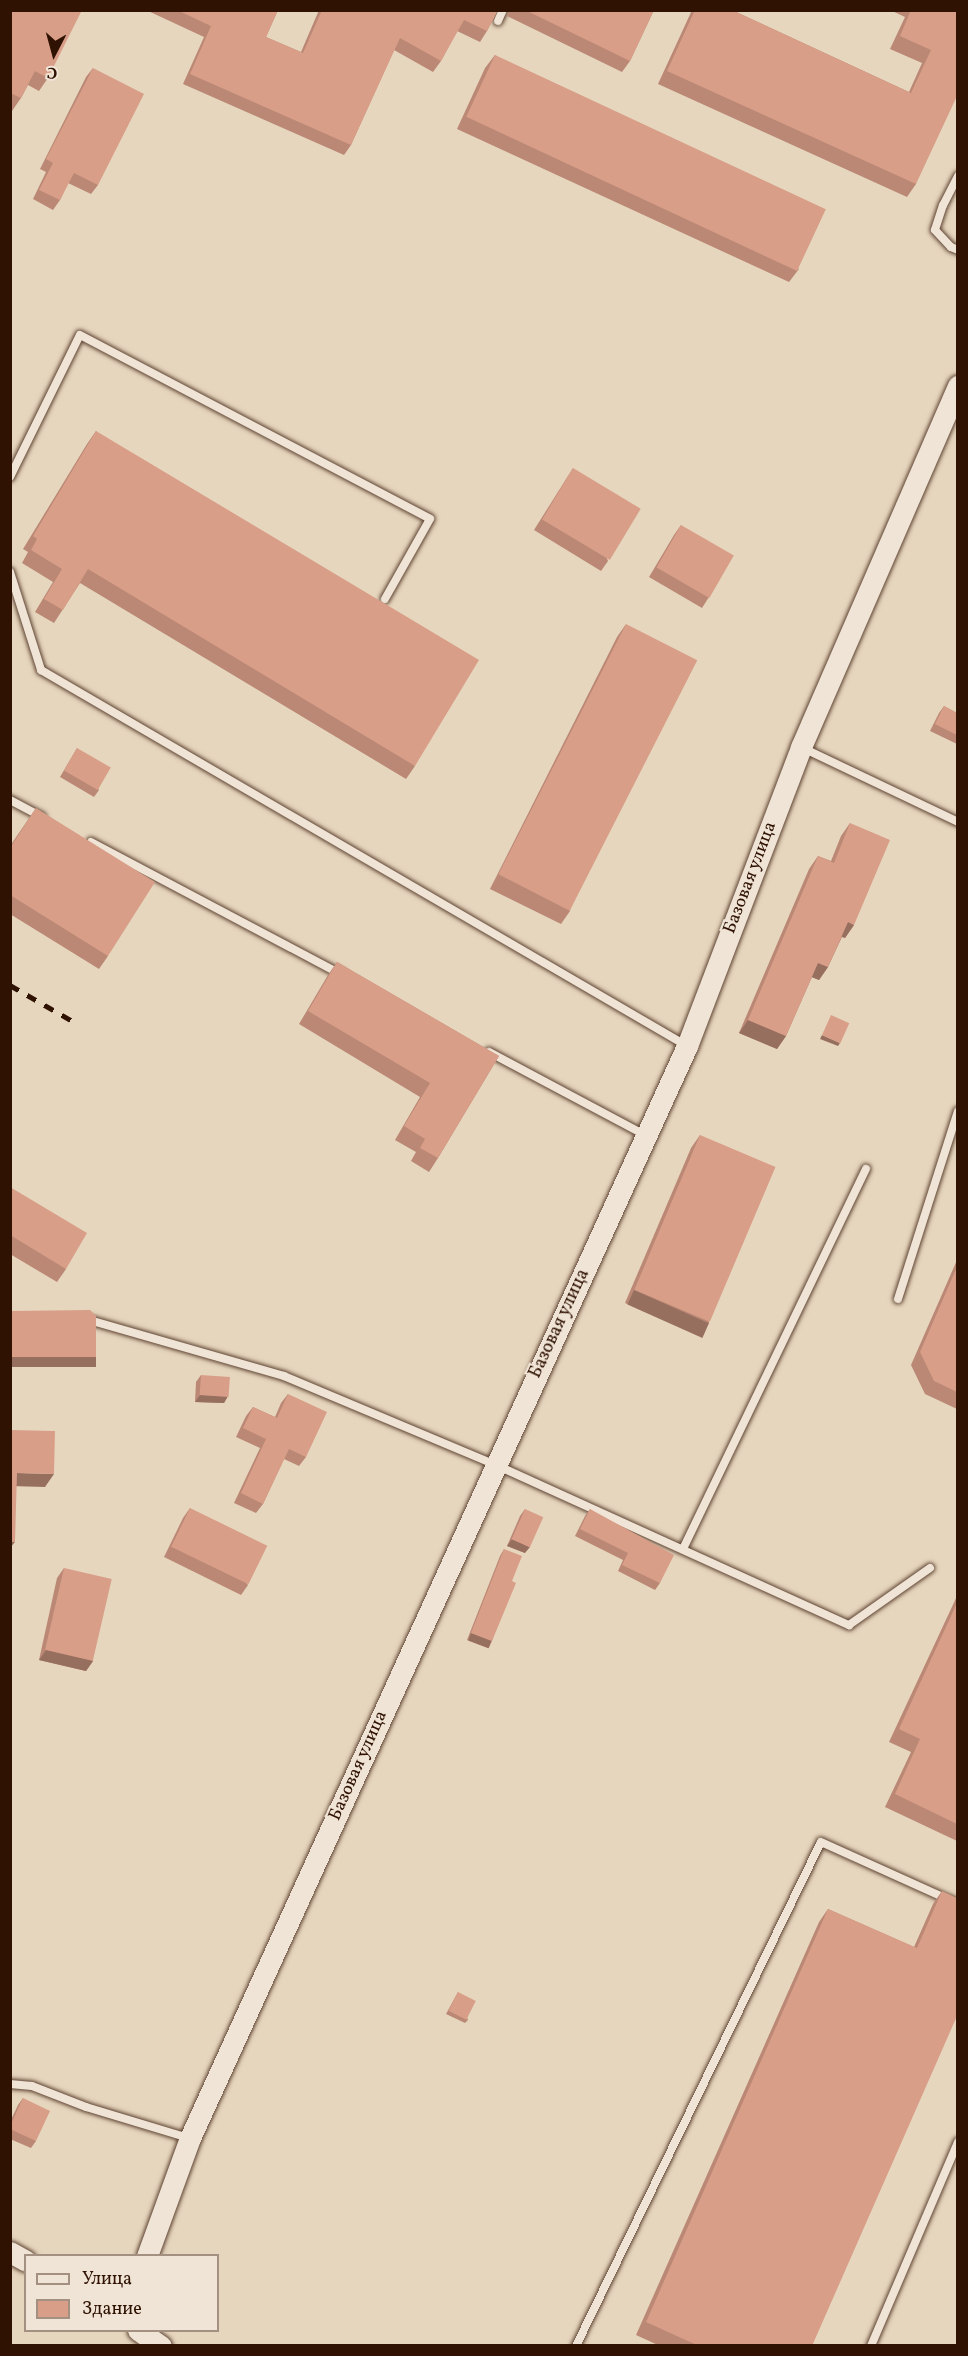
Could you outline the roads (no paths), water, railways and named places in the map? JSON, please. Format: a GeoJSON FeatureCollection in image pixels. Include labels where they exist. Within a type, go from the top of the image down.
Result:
{"type":"FeatureCollection","features":[{"type":"Feature","properties":{"kind":"street","name":"Базовая улица"},"geometry":{"type":"LineString","coordinates":[[148,2254],[190,2138],[687,1046],[801,747],[952,408],[957,386]]}},
{"type":"Feature","properties":{"kind":"street"},"geometry":{"type":"LineString","coordinates":[[10,2252],[24,2261]]}},
{"type":"Feature","properties":{"kind":"street"},"geometry":{"type":"LineString","coordinates":[[140,2332],[161,2346]]}},
{"type":"Feature","properties":{"kind":"lane"},"geometry":{"type":"LineString","coordinates":[[498,21],[503,10]]}},
{"type":"Feature","properties":{"kind":"lane"},"geometry":{"type":"LineString","coordinates":[[957,176],[943,205],[935,230],[951,247],[957,250]]}},
{"type":"Feature","properties":{"kind":"lane"},"geometry":{"type":"LineString","coordinates":[[10,477],[80,335],[430,519],[385,599]]}},
{"type":"Feature","properties":{"kind":"lane"},"geometry":{"type":"LineString","coordinates":[[10,572],[41,670],[687,1046]]}},
{"type":"Feature","properties":{"kind":"lane"},"geometry":{"type":"LineString","coordinates":[[801,747],[917,800],[957,822]]}},
{"type":"Feature","properties":{"kind":"lane"},"geometry":{"type":"LineString","coordinates":[[10,800],[53,823]]}},
{"type":"Feature","properties":{"kind":"lane"},"geometry":{"type":"LineString","coordinates":[[85,839],[350,979]]}},
{"type":"Feature","properties":{"kind":"lane"},"geometry":{"type":"LineString","coordinates":[[478,1046],[647,1136]]}},
{"type":"Feature","properties":{"kind":"lane"},"geometry":{"type":"LineString","coordinates":[[897,1299],[957,1111]]}},
{"type":"Feature","properties":{"kind":"lane"},"geometry":{"type":"LineString","coordinates":[[683,1550],[866,1169]]}},
{"type":"Feature","properties":{"kind":"lane"},"geometry":{"type":"LineString","coordinates":[[89,1320],[284,1376],[496,1465],[849,1625],[930,1568]]}},
{"type":"Feature","properties":{"kind":"lane"},"geometry":{"type":"LineString","coordinates":[[576,2346],[821,1842],[957,1904]]}},
{"type":"Feature","properties":{"kind":"lane"},"geometry":{"type":"LineString","coordinates":[[10,2084],[32,2086],[86,2107],[190,2138]]}},
{"type":"Feature","properties":{"kind":"lane"},"geometry":{"type":"LineString","coordinates":[[871,2346],[957,2142]]}},
{"type":"Feature","properties":{"kind":"railway"},"geometry":{"type":"LineString","coordinates":[[10,985],[76,1023]]}}]}
